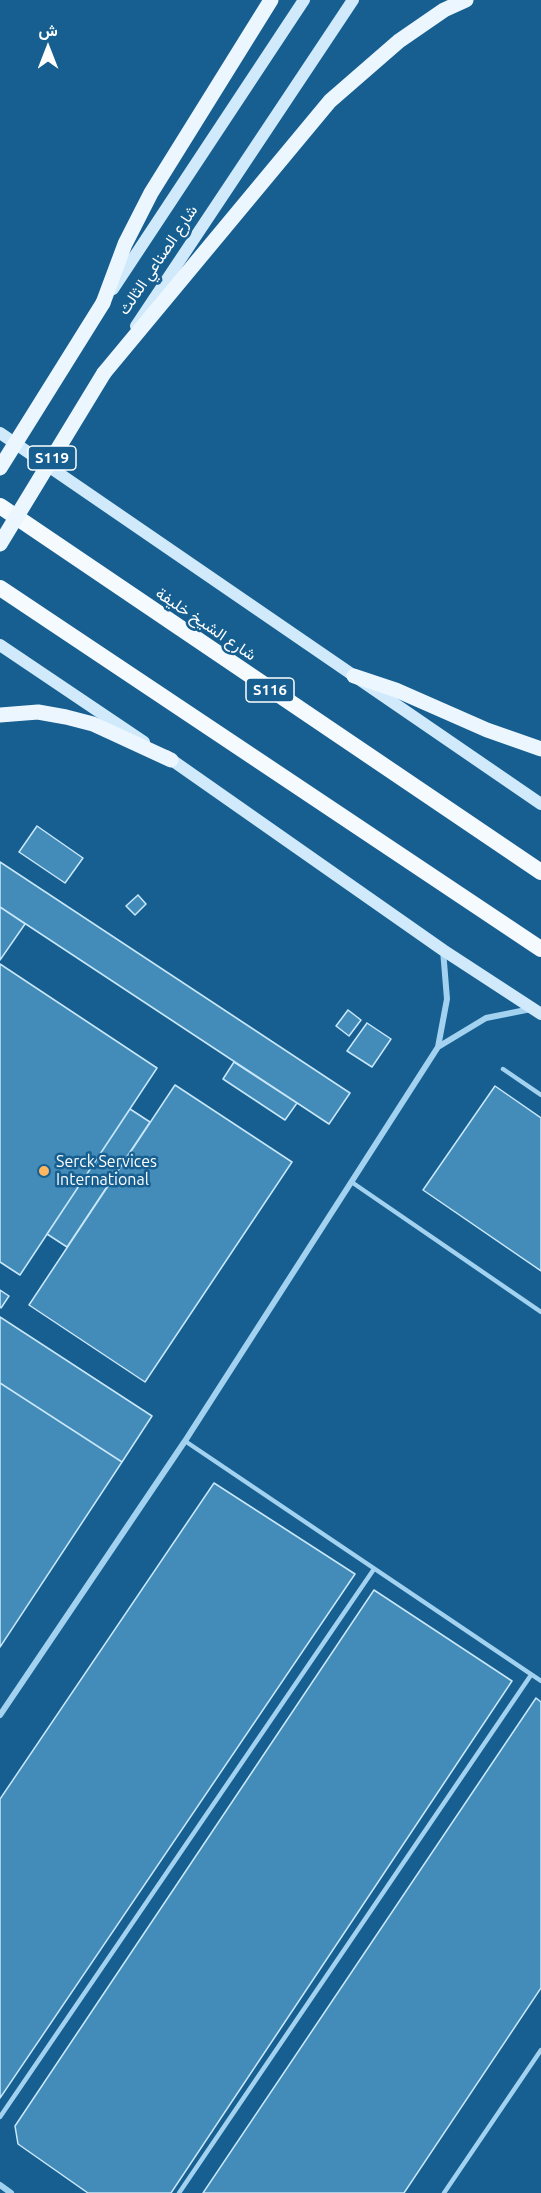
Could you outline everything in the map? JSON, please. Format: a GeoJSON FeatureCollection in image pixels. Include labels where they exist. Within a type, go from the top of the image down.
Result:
{"type":"FeatureCollection","features":[{"type":"Feature","properties":{"kind":"highway","name":"شارع الشيخ خليفة"},"geometry":{"type":"LineString","coordinates":[[0,506],[541,872]]}},
{"type":"Feature","properties":{"kind":"highway"},"geometry":{"type":"LineString","coordinates":[[0,588],[541,949]]}},
{"type":"Feature","properties":{"kind":"main road"},"geometry":{"type":"LineString","coordinates":[[103,303],[125,244],[151,193],[271,0]]}},
{"type":"Feature","properties":{"kind":"main road","name":"شارع الصناعي الثالث"},"geometry":{"type":"LineString","coordinates":[[0,468],[103,303],[304,0]]}},
{"type":"Feature","properties":{"kind":"main road","name":"شارع الصناعي الثالث"},"geometry":{"type":"LineString","coordinates":[[0,544],[104,372],[288,101],[353,0]]}},
{"type":"Feature","properties":{"kind":"main road"},"geometry":{"type":"LineString","coordinates":[[104,372],[330,101],[399,41],[444,10],[466,0]]}},
{"type":"Feature","properties":{"kind":"main road"},"geometry":{"type":"LineString","coordinates":[[0,433],[541,804]]}},
{"type":"Feature","properties":{"kind":"main road"},"geometry":{"type":"LineString","coordinates":[[0,645],[171,760],[443,950],[537,1011]]}},
{"type":"Feature","properties":{"kind":"main road"},"geometry":{"type":"LineString","coordinates":[[354,676],[396,690],[487,730],[541,748]]}},
{"type":"Feature","properties":{"kind":"main road"},"geometry":{"type":"LineString","coordinates":[[0,715],[38,712],[93,724],[171,760]]}},
{"type":"Feature","properties":{"kind":"street"},"geometry":{"type":"LineString","coordinates":[[0,1715],[185,1441],[353,1183],[438,1047],[447,999],[443,950]]}},
{"type":"Feature","properties":{"kind":"street"},"geometry":{"type":"LineString","coordinates":[[438,1047],[486,1018],[537,1011]]}},
{"type":"Feature","properties":{"kind":"lane"},"geometry":{"type":"LineString","coordinates":[[503,1069],[541,1095]]}},
{"type":"Feature","properties":{"kind":"lane"},"geometry":{"type":"LineString","coordinates":[[353,1183],[541,1312]]}},
{"type":"Feature","properties":{"kind":"lane"},"geometry":{"type":"LineString","coordinates":[[185,1441],[541,1681]]}},
{"type":"Feature","properties":{"kind":"lane"},"geometry":{"type":"LineString","coordinates":[[0,2117],[374,1569]]}},
{"type":"Feature","properties":{"kind":"lane"},"geometry":{"type":"LineString","coordinates":[[179,2193],[531,1675]]}},
{"type":"Feature","properties":{"kind":"lane"},"geometry":{"type":"LineString","coordinates":[[444,2193],[541,2050]]}},
{"type":"Feature","properties":{"kind":"building"},"geometry":{"type":"Polygon","coordinates":[[[37,826],[83,858],[65,883],[19,852],[37,826]]]}},
{"type":"Feature","properties":{"kind":"building"},"geometry":{"type":"Polygon","coordinates":[[[0,862],[350,1093],[329,1124],[0,907],[0,862]]]}},
{"type":"Feature","properties":{"kind":"building"},"geometry":{"type":"Polygon","coordinates":[[[138,895],[146,904],[135,915],[126,906],[138,895]]]}},
{"type":"Feature","properties":{"kind":"building"},"geometry":{"type":"Polygon","coordinates":[[[0,907],[25,924],[0,960],[0,907]]]}},
{"type":"Feature","properties":{"kind":"building","name":"Serck Services International"},"geometry":{"type":"Polygon","coordinates":[[[0,964],[157,1068],[20,1275],[0,1262],[0,964]]]}},
{"type":"Feature","properties":{"kind":"building"},"geometry":{"type":"Polygon","coordinates":[[[348,1010],[361,1020],[349,1036],[336,1026],[348,1010]]]}},
{"type":"Feature","properties":{"kind":"building"},"geometry":{"type":"Polygon","coordinates":[[[367,1023],[391,1039],[372,1067],[347,1051],[367,1023]]]}},
{"type":"Feature","properties":{"kind":"building"},"geometry":{"type":"Polygon","coordinates":[[[234,1062],[297,1103],[285,1120],[223,1079],[234,1062]]]}},
{"type":"Feature","properties":{"kind":"building"},"geometry":{"type":"Polygon","coordinates":[[[175,1085],[292,1162],[145,1382],[29,1305],[175,1085]]]}},
{"type":"Feature","properties":{"kind":"building"},"geometry":{"type":"Polygon","coordinates":[[[495,1086],[541,1118],[541,1271],[423,1190],[495,1086]]]}},
{"type":"Feature","properties":{"kind":"building","name":"Serck Services International"},"geometry":{"type":"Polygon","coordinates":[[[130,1109],[150,1122],[67,1247],[47,1234],[130,1109]]]}},
{"type":"Feature","properties":{"kind":"building"},"geometry":{"type":"Polygon","coordinates":[[[0,1290],[9,1296],[1,1308],[0,1307],[0,1290]]]}},
{"type":"Feature","properties":{"kind":"building"},"geometry":{"type":"Polygon","coordinates":[[[0,1317],[152,1416],[122,1462],[0,1383],[0,1317]]]}},
{"type":"Feature","properties":{"kind":"building"},"geometry":{"type":"Polygon","coordinates":[[[0,1383],[122,1462],[0,1647],[0,1383]]]}},
{"type":"Feature","properties":{"kind":"building"},"geometry":{"type":"Polygon","coordinates":[[[214,1483],[355,1574],[0,2098],[0,1799],[214,1483]]]}},
{"type":"Feature","properties":{"kind":"building"},"geometry":{"type":"Polygon","coordinates":[[[374,1590],[512,1681],[171,2193],[88,2193],[18,2144],[15,2126],[374,1590]]]}},
{"type":"Feature","properties":{"kind":"building"},"geometry":{"type":"Polygon","coordinates":[[[536,1698],[541,1702],[541,1988],[404,2193],[203,2193],[536,1698]]]}},
{"type":"Feature","properties":{"kind":"place","name":"Serck Services International"},"geometry":{"type":"Point","coordinates":[44,1171]}}]}
